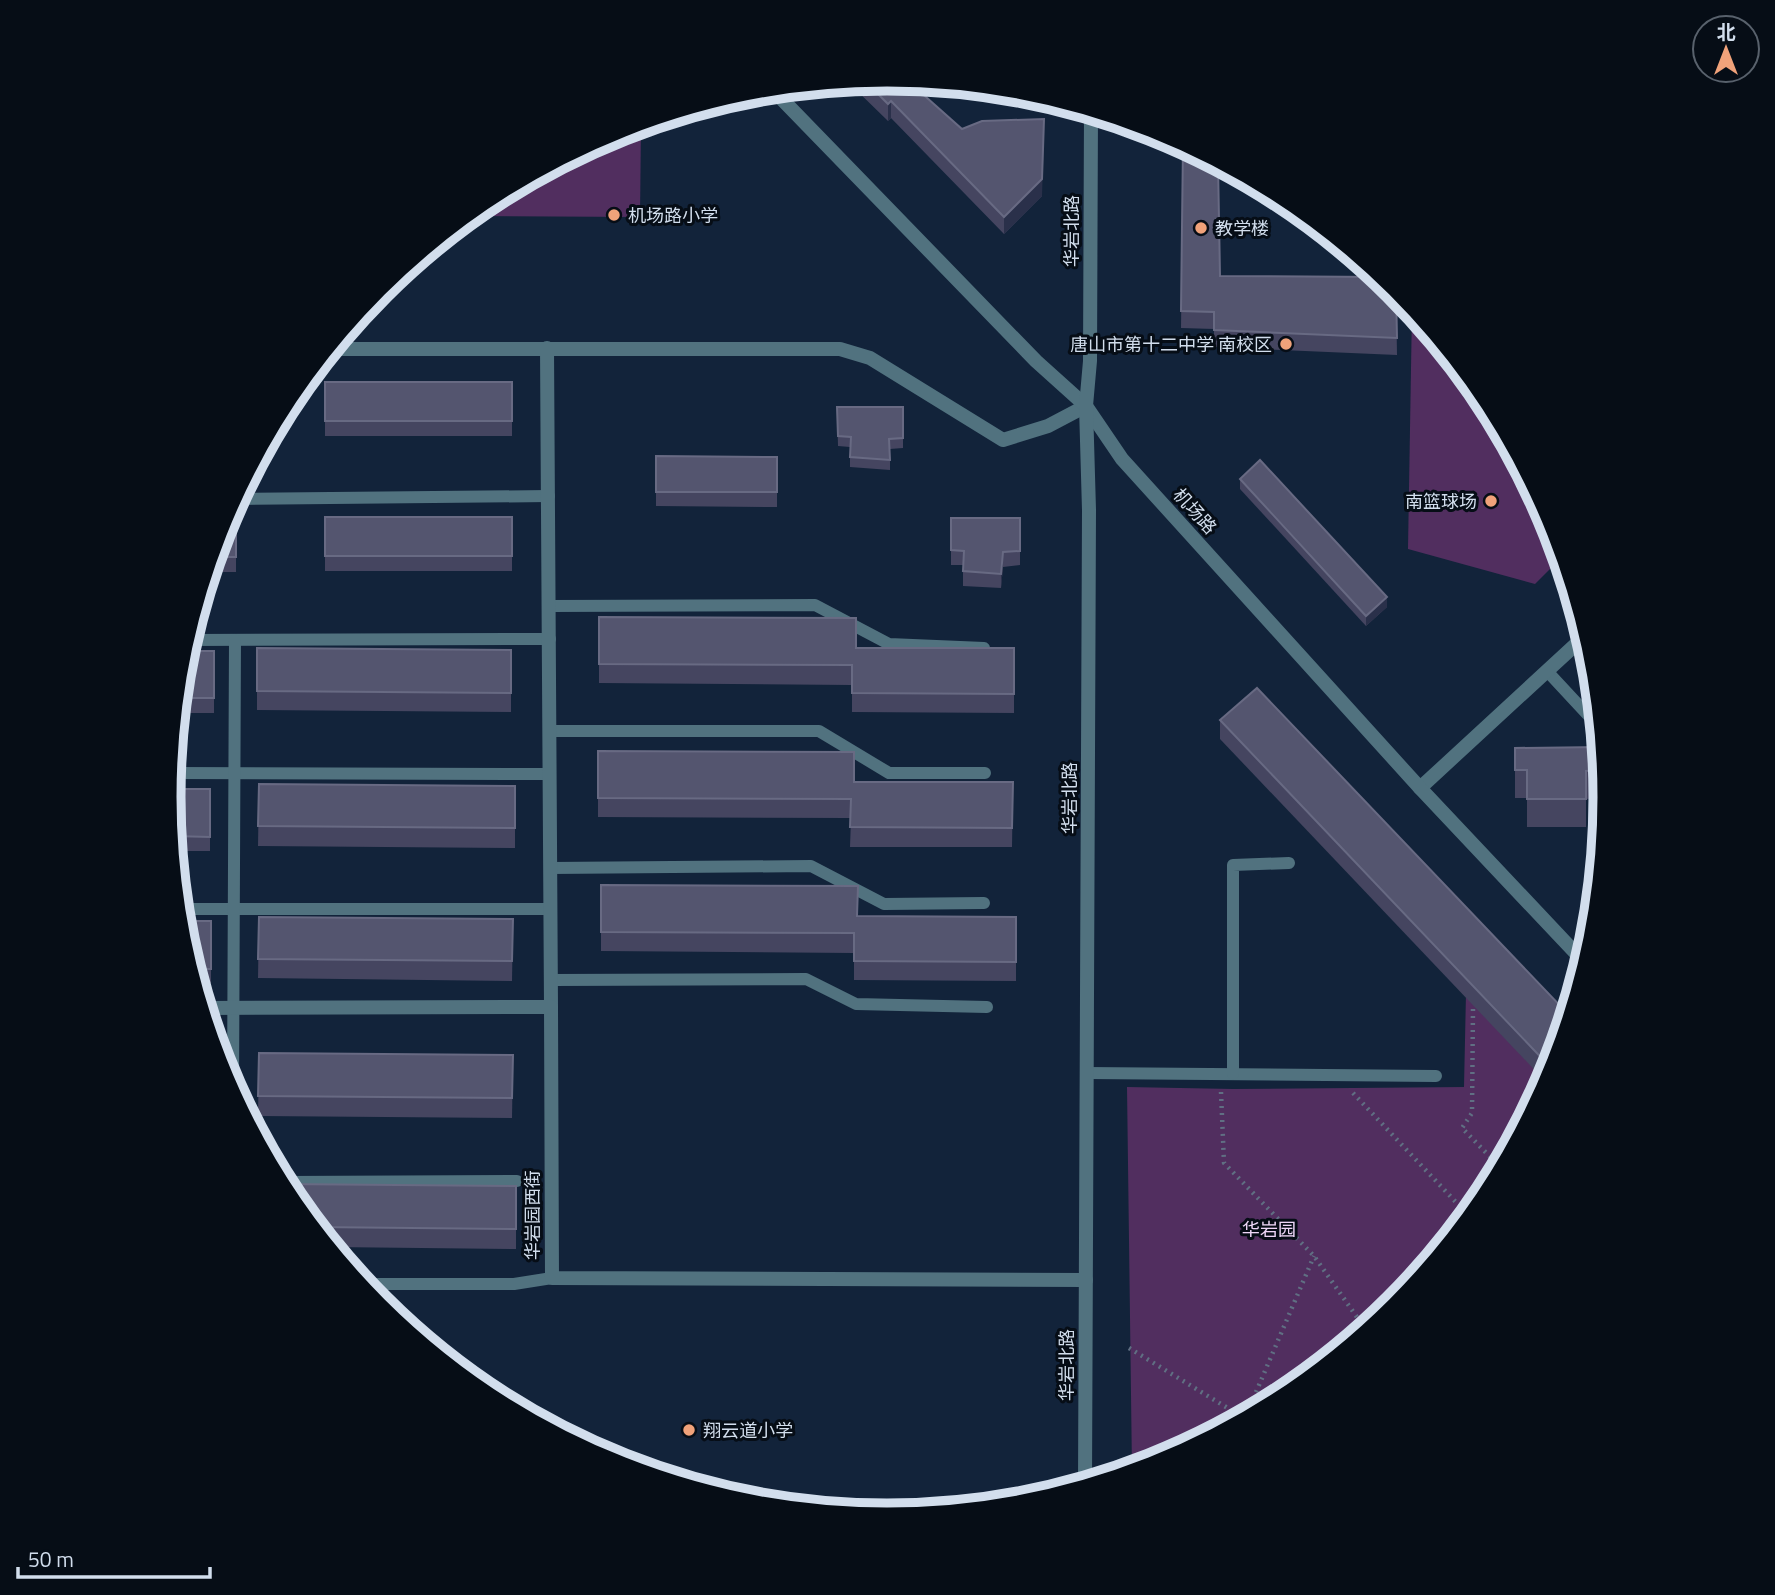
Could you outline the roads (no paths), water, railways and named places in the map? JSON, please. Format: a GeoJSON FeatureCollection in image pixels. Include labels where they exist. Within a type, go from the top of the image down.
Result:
{"type":"FeatureCollection","features":[{"type":"Feature","properties":{"kind":"street","name":"机场路"},"geometry":{"type":"LineString","coordinates":[[782,99],[1036,360],[1086,406],[1122,459],[1420,788],[1576,953]]}},
{"type":"Feature","properties":{"kind":"street","name":"华岩北路"},"geometry":{"type":"LineString","coordinates":[[1085,1476],[1089,510],[1086,406],[1090,361],[1091,121]]}},
{"type":"Feature","properties":{"kind":"street","name":"华岩园西街"},"geometry":{"type":"LineString","coordinates":[[547,348],[552,1279],[1086,1280]]}},
{"type":"Feature","properties":{"kind":"street"},"geometry":{"type":"LineString","coordinates":[[342,349],[840,349],[870,358],[1003,440],[1048,426],[1086,406]]}},
{"type":"Feature","properties":{"kind":"street"},"geometry":{"type":"LineString","coordinates":[[1420,788],[1576,644]]}},
{"type":"Feature","properties":{"kind":"street"},"geometry":{"type":"LineString","coordinates":[[213,1008],[551,1007]]}},
{"type":"Feature","properties":{"kind":"lane"},"geometry":{"type":"LineString","coordinates":[[248,499],[549,496]]}},
{"type":"Feature","properties":{"kind":"lane"},"geometry":{"type":"LineString","coordinates":[[550,606],[815,605],[890,644],[984,648]]}},
{"type":"Feature","properties":{"kind":"lane"},"geometry":{"type":"LineString","coordinates":[[199,640],[550,639]]}},
{"type":"Feature","properties":{"kind":"lane"},"geometry":{"type":"LineString","coordinates":[[233,1064],[235,640]]}},
{"type":"Feature","properties":{"kind":"lane"},"geometry":{"type":"LineString","coordinates":[[1547,670],[1589,716]]}},
{"type":"Feature","properties":{"kind":"lane"},"geometry":{"type":"LineString","coordinates":[[550,731],[819,731],[890,773],[985,773]]}},
{"type":"Feature","properties":{"kind":"lane"},"geometry":{"type":"LineString","coordinates":[[182,774],[550,774]]}},
{"type":"Feature","properties":{"kind":"lane"},"geometry":{"type":"LineString","coordinates":[[1227,1074],[1233,865],[1289,863]]}},
{"type":"Feature","properties":{"kind":"lane"},"geometry":{"type":"LineString","coordinates":[[550,868],[811,866],[884,904],[984,903]]}},
{"type":"Feature","properties":{"kind":"lane"},"geometry":{"type":"LineString","coordinates":[[190,909],[550,909]]}},
{"type":"Feature","properties":{"kind":"lane"},"geometry":{"type":"LineString","coordinates":[[551,980],[806,979],[856,1004],[987,1007]]}},
{"type":"Feature","properties":{"kind":"lane"},"geometry":{"type":"LineString","coordinates":[[1086,1073],[1436,1076]]}},
{"type":"Feature","properties":{"kind":"lane"},"geometry":{"type":"LineString","coordinates":[[295,1182],[517,1181]]}},
{"type":"Feature","properties":{"kind":"lane"},"geometry":{"type":"LineString","coordinates":[[376,1284],[514,1284],[552,1279]]}},
{"type":"Feature","properties":{"kind":"place","name":"机场路小学"},"geometry":{"type":"Point","coordinates":[614,215]}},
{"type":"Feature","properties":{"kind":"place","name":"教学楼"},"geometry":{"type":"Point","coordinates":[1201,228]}},
{"type":"Feature","properties":{"kind":"place","name":"唐山市第十二中学 南校区"},"geometry":{"type":"Point","coordinates":[1286,344]}},
{"type":"Feature","properties":{"kind":"place","name":"南篮球场"},"geometry":{"type":"Point","coordinates":[1491,501]}},
{"type":"Feature","properties":{"kind":"place","name":"翔云道小学"},"geometry":{"type":"Point","coordinates":[689,1430]}},
{"type":"Feature","properties":{"kind":"park label","name":"华岩园"},"geometry":{"type":"Point","coordinates":[1269,1229]}}]}
